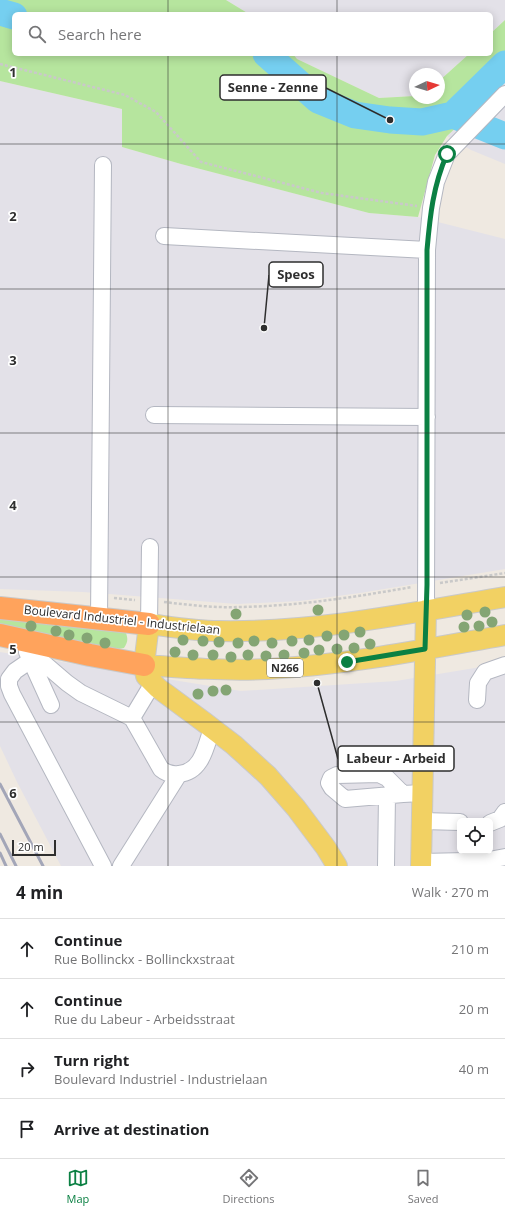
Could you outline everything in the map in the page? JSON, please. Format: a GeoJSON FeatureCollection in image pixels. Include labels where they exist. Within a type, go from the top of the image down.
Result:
{"type":"FeatureCollection","features":[{"type":"Feature","properties":{"kind":"highway","name":"Boulevard Industriel - Industrielaan"},"geometry":{"type":"LineString","coordinates":[[0,608],[99,608],[149,624]]}},
{"type":"Feature","properties":{"kind":"highway","name":"N266"},"geometry":{"type":"LineString","coordinates":[[0,635],[90,655],[148,674]]}},
{"type":"Feature","properties":{"kind":"main road","name":"Boulevard Industriel - Industrielaan"},"geometry":{"type":"LineString","coordinates":[[149,624],[190,630],[219,631],[309,627],[354,622],[505,597]]}},
{"type":"Feature","properties":{"kind":"main road"},"geometry":{"type":"LineString","coordinates":[[421,864],[426,610]]}},
{"type":"Feature","properties":{"kind":"main road"},"geometry":{"type":"LineString","coordinates":[[149,624],[148,674],[234,745],[268,776],[296,808],[326,848],[337,866]]}},
{"type":"Feature","properties":{"kind":"main road","name":"N266"},"geometry":{"type":"LineString","coordinates":[[148,674],[312,666],[347,662],[505,635]]}},
{"type":"Feature","properties":{"kind":"street"},"geometry":{"type":"LineString","coordinates":[[426,610],[427,250],[431,208],[436,182],[447,154],[505,94]]}},
{"type":"Feature","properties":{"kind":"street"},"geometry":{"type":"LineString","coordinates":[[99,608],[103,165]]}},
{"type":"Feature","properties":{"kind":"street"},"geometry":{"type":"LineString","coordinates":[[164,236],[427,250]]}},
{"type":"Feature","properties":{"kind":"street"},"geometry":{"type":"LineString","coordinates":[[154,415],[427,416]]}},
{"type":"Feature","properties":{"kind":"street"},"geometry":{"type":"LineString","coordinates":[[149,624],[150,547]]}},
{"type":"Feature","properties":{"kind":"street"},"geometry":{"type":"LineString","coordinates":[[22,640],[51,705]]}},
{"type":"Feature","properties":{"kind":"street"},"geometry":{"type":"LineString","coordinates":[[103,866],[9,686],[8,681],[10,676],[31,660],[37,659],[41,661],[81,693],[132,718],[161,769],[168,774],[188,772],[197,765],[212,728]]}},
{"type":"Feature","properties":{"kind":"street"},"geometry":{"type":"LineString","coordinates":[[477,700],[478,683],[485,672],[505,665]]}},
{"type":"Feature","properties":{"kind":"street"},"geometry":{"type":"LineString","coordinates":[[132,718],[148,674]]}},
{"type":"Feature","properties":{"kind":"street"},"geometry":{"type":"LineString","coordinates":[[121,866],[179,774]]}},
{"type":"Feature","properties":{"kind":"street"},"geometry":{"type":"LineString","coordinates":[[386,866],[395,795],[422,792]]}},
{"type":"Feature","properties":{"kind":"street"},"geometry":{"type":"LineString","coordinates":[[493,822],[500,819],[505,812]]}},
{"type":"Feature","properties":{"kind":"street"},"geometry":{"type":"LineString","coordinates":[[422,821],[457,822]]}},
{"type":"Feature","properties":{"kind":"street"},"geometry":{"type":"LineString","coordinates":[[421,864],[458,864],[467,861],[478,862],[505,857]]}},
{"type":"Feature","properties":{"kind":"path"},"geometry":{"type":"LineString","coordinates":[[0,64],[125,95],[156,112],[201,162],[322,193],[431,208]]}},
{"type":"Feature","properties":{"kind":"path"},"geometry":{"type":"LineString","coordinates":[[453,581],[505,573]]}},
{"type":"Feature","properties":{"kind":"path"},"geometry":{"type":"LineString","coordinates":[[99,608],[149,601],[198,606],[281,606],[427,585]]}},
{"type":"Feature","properties":{"kind":"shaded area"},"geometry":{"type":"Polygon","coordinates":[[[226,0],[505,0],[505,20],[493,31],[493,12],[246,12],[226,0]]]}},
{"type":"Feature","properties":{"kind":"shaded area"},"geometry":{"type":"Polygon","coordinates":[[[295,56],[467,56],[445,76],[445,68],[409,68],[409,96],[379,98],[297,59],[295,56]]]}},
{"type":"Feature","properties":{"kind":"shaded area"},"geometry":{"type":"Polygon","coordinates":[[[0,81],[122,109],[122,147],[369,213],[418,217],[505,239],[505,569],[360,593],[300,601],[237,604],[83,592],[0,589],[0,81]]]}},
{"type":"Feature","properties":{"kind":"shaded area"},"geometry":{"type":"Polygon","coordinates":[[[505,82],[505,164],[471,150],[447,136],[505,82]]]}},
{"type":"Feature","properties":{"kind":"shaded area"},"geometry":{"type":"Polygon","coordinates":[[[0,652],[241,691],[396,681],[505,663],[505,866],[61,866],[0,746],[0,652]]]}},
{"type":"Feature","properties":{"kind":"green space"},"geometry":{"type":"Polygon","coordinates":[[[0,0],[226,0],[246,12],[12,12],[12,56],[295,56],[297,59],[379,98],[409,96],[409,104],[445,104],[445,76],[467,56],[493,56],[493,31],[505,20],[505,82],[447,136],[435,155],[418,217],[369,213],[122,147],[122,109],[0,81],[0,0]]]}},
{"type":"Feature","properties":{"kind":"green space"},"geometry":{"type":"Polygon","coordinates":[[[0,614],[121,629],[126,633],[127,642],[124,648],[118,649],[0,627],[0,614]]]}},
{"type":"Feature","properties":{"kind":"waterway"},"geometry":{"type":"LineString","coordinates":[[0,12],[12,15]]}},
{"type":"Feature","properties":{"kind":"waterway"},"geometry":{"type":"LineString","coordinates":[[268,56],[318,100],[355,115],[390,120],[422,122],[453,115],[505,136]]}},
{"type":"Feature","properties":{"kind":"waterway"},"geometry":{"type":"LineString","coordinates":[[453,115],[505,64]]}},
{"type":"Feature","properties":{"kind":"railway"},"geometry":{"type":"LineString","coordinates":[[0,784],[43,866]]}},
{"type":"Feature","properties":{"kind":"railway"},"geometry":{"type":"LineString","coordinates":[[0,834],[16,866]]}},
{"type":"Feature","properties":{"kind":"railway"},"geometry":{"type":"LineString","coordinates":[[0,853],[6,866]]}},
{"type":"Feature","properties":{"kind":"place","name":"Senne - Zenne"},"geometry":{"type":"Point","coordinates":[390,120]}},
{"type":"Feature","properties":{"kind":"place","name":"Speos"},"geometry":{"type":"Point","coordinates":[264,328]}},
{"type":"Feature","properties":{"kind":"place","name":"Labeur - Arbeid"},"geometry":{"type":"Point","coordinates":[317,683]}},
{"type":"Feature","properties":{"kind":"route"},"geometry":{"type":"LineString","coordinates":[[347,662],[425,649],[427,585],[427,250],[431,208],[436,182],[447,154]]}}]}
